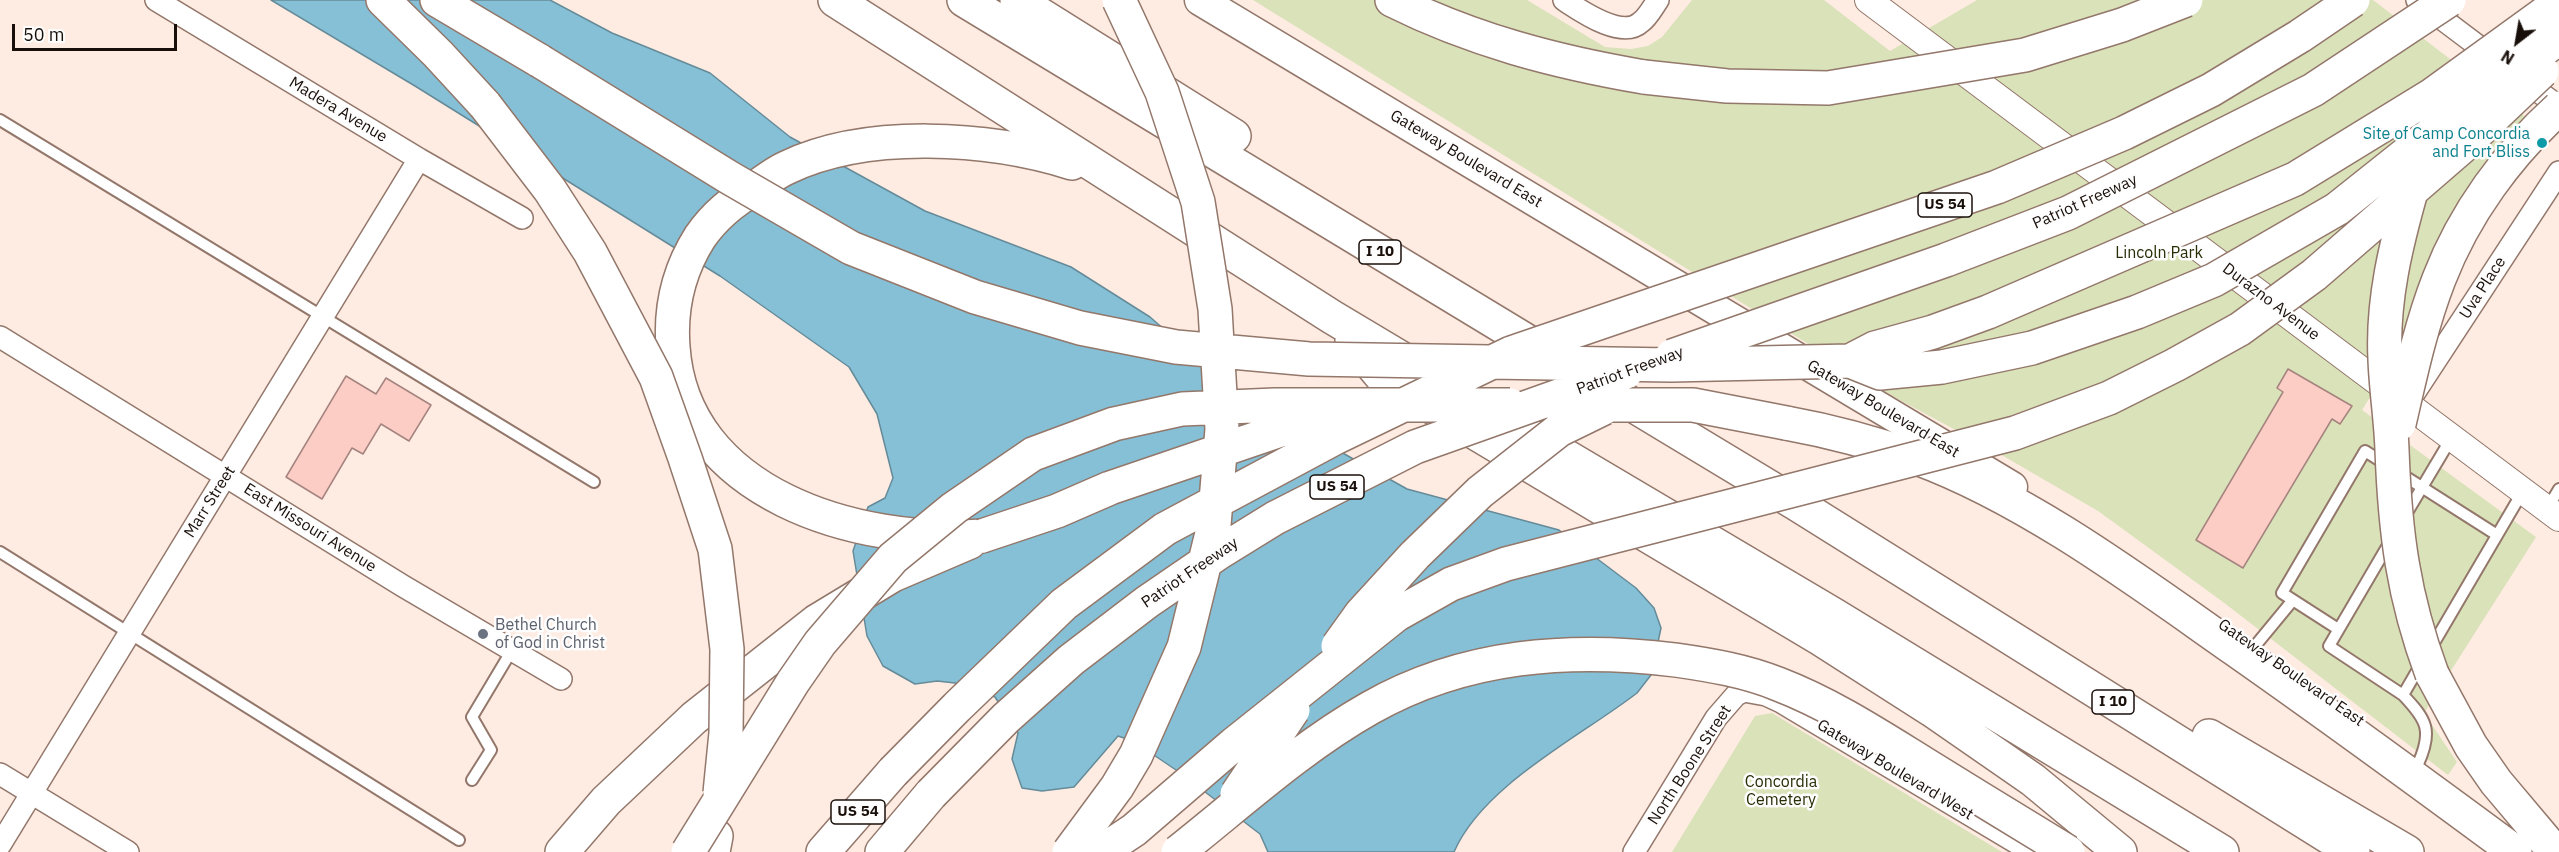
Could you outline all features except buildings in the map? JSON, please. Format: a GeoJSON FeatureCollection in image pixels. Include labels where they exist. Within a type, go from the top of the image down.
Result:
{"type":"FeatureCollection","features":[{"type":"Feature","properties":{"kind":"highway"},"geometry":{"type":"LineString","coordinates":[[383,0],[438,54],[523,151],[590,252],[656,377],[715,549],[726,649],[726,733],[715,844]]}},
{"type":"Feature","properties":{"kind":"highway"},"geometry":{"type":"LineString","coordinates":[[437,0],[730,178],[851,248],[975,297],[1080,328],[1176,347],[1309,359],[1671,365],[1850,361],[1880,373],[1942,367],[2032,348],[2137,312],[2214,280],[2337,209],[2488,90],[2559,38]]}},
{"type":"Feature","properties":{"kind":"highway"},"geometry":{"type":"LineString","coordinates":[[811,0],[873,23]]}},
{"type":"Feature","properties":{"kind":"highway"},"geometry":{"type":"LineString","coordinates":[[835,0],[1772,594],[2222,852]]}},
{"type":"Feature","properties":{"kind":"highway","name":"I 10"},"geometry":{"type":"LineString","coordinates":[[964,0],[1805,509],[2353,852]]}},
{"type":"Feature","properties":{"kind":"highway"},"geometry":{"type":"LineString","coordinates":[[1017,0],[1210,122],[1716,431],[1805,509]]}},
{"type":"Feature","properties":{"kind":"highway"},"geometry":{"type":"LineString","coordinates":[[1069,852],[1117,786],[1136,755],[1184,647],[1214,525],[1222,429],[1215,309],[1198,202],[1162,92],[1119,0]]}},
{"type":"Feature","properties":{"kind":"highway"},"geometry":{"type":"LineString","coordinates":[[1392,0],[1428,18],[1498,44],[1579,66],[1644,77],[1727,86],[1828,88],[2025,55],[2122,25],[2186,0]]}},
{"type":"Feature","properties":{"kind":"highway","name":"US 54"},"geometry":{"type":"LineString","coordinates":[[823,852],[893,772],[957,706],[1064,604],[1165,529],[1335,438],[1511,353],[1997,187],[2124,133],[2211,90],[2300,36],[2353,0]]}},
{"type":"Feature","properties":{"kind":"highway","name":"Patriot Freeway"},"geometry":{"type":"LineString","coordinates":[[882,852],[931,794],[1006,718],[1071,660],[1147,602],[1275,518],[1415,447],[1946,260],[2068,213],[2313,90],[2449,0]]}},
{"type":"Feature","properties":{"kind":"highway"},"geometry":{"type":"LineString","coordinates":[[2525,0],[2498,32],[2454,100],[2417,170],[2397,240],[2385,311],[2385,359],[2392,449],[2392,487],[2404,582],[2416,632],[2432,674],[2452,715],[2490,773],[2554,852]]}},
{"type":"Feature","properties":{"kind":"highway"},"geometry":{"type":"LineString","coordinates":[[1850,361],[1875,348],[1933,332],[1988,312],[2295,179],[2432,95],[2559,3]]}},
{"type":"Feature","properties":{"kind":"highway"},"geometry":{"type":"LineString","coordinates":[[1101,852],[1134,830],[1234,744],[1364,639],[1396,615],[1451,584],[1506,564],[2015,433],[2109,398],[2175,365],[2240,329],[2314,275],[2463,146],[2559,55]]}},
{"type":"Feature","properties":{"kind":"highway"},"geometry":{"type":"LineString","coordinates":[[2392,449],[2426,318],[2439,278],[2456,242],[2500,172],[2532,132],[2559,107]]}},
{"type":"Feature","properties":{"kind":"highway"},"geometry":{"type":"LineString","coordinates":[[982,536],[949,539],[850,525],[794,505],[758,486],[728,463],[702,435],[683,396],[674,363],[672,332],[676,290],[701,236],[725,206],[786,168],[855,147],[920,142],[994,146],[1037,152],[1111,175]]}},
{"type":"Feature","properties":{"kind":"highway"},"geometry":{"type":"LineString","coordinates":[[1201,852],[1263,753],[1361,614],[1415,555],[1480,492],[1559,430],[1815,305]]}},
{"type":"Feature","properties":{"kind":"highway"},"geometry":{"type":"LineString","coordinates":[[562,852],[606,801],[694,718],[817,621],[893,575],[982,536],[1057,511],[1110,488],[1511,353]]}},
{"type":"Feature","properties":{"kind":"highway"},"geometry":{"type":"LineString","coordinates":[[688,852],[819,644],[893,558],[954,508],[1033,454],[1114,423],[1182,409],[1275,405],[1693,405],[1824,430],[1917,458],[1960,476],[2069,536],[2166,601],[2369,744],[2516,852]]}},
{"type":"Feature","properties":{"kind":"highway"},"geometry":{"type":"LineString","coordinates":[[1984,621],[2125,685],[2315,800],[2407,852]]}},
{"type":"Feature","properties":{"kind":"highway"},"geometry":{"type":"LineString","coordinates":[[1828,627],[2032,780],[2120,852]]}},
{"type":"Feature","properties":{"kind":"highway"},"geometry":{"type":"LineString","coordinates":[[1178,852],[1319,738],[1371,707],[1417,685],[1461,670],[1504,661],[1551,655],[1603,653],[1719,666],[1778,683],[1852,718],[2068,852]]}},
{"type":"Feature","properties":{"kind":"main road","name":"Gateway Boulevard East"},"geometry":{"type":"LineString","coordinates":[[1200,0],[2085,532],[2255,646],[2544,852]]}},
{"type":"Feature","properties":{"kind":"street","name":"Madera Avenue"},"geometry":{"type":"LineString","coordinates":[[156,0],[419,159],[522,218]]}},
{"type":"Feature","properties":{"kind":"street"},"geometry":{"type":"LineString","coordinates":[[1564,0],[1610,25],[1623,29],[1641,22],[1658,0]]}},
{"type":"Feature","properties":{"kind":"street","name":"Durazno Avenue"},"geometry":{"type":"LineString","coordinates":[[1868,0],[2523,490],[2555,505]]}},
{"type":"Feature","properties":{"kind":"street"},"geometry":{"type":"LineString","coordinates":[[2417,0],[2559,107]]}},
{"type":"Feature","properties":{"kind":"street","name":"Marr Street"},"geometry":{"type":"LineString","coordinates":[[0,845],[419,159]]}},
{"type":"Feature","properties":{"kind":"street","name":"Uva Place"},"geometry":{"type":"LineString","coordinates":[[2408,404],[2559,172]]}},
{"type":"Feature","properties":{"kind":"street","name":"East Missouri Avenue"},"geometry":{"type":"LineString","coordinates":[[0,337],[403,586],[561,680]]}},
{"type":"Feature","properties":{"kind":"street","name":"North Boone Street"},"geometry":{"type":"LineString","coordinates":[[1634,852],[1716,718],[1736,695],[1744,690],[1755,692]]}},
{"type":"Feature","properties":{"kind":"street","name":"Gateway Boulevard West"},"geometry":{"type":"LineString","coordinates":[[1755,692],[1781,702],[2032,852]]}},
{"type":"Feature","properties":{"kind":"street"},"geometry":{"type":"LineString","coordinates":[[0,774],[128,852]]}},
{"type":"Feature","properties":{"kind":"lane"},"geometry":{"type":"LineString","coordinates":[[0,120],[594,482]]}},
{"type":"Feature","properties":{"kind":"lane"},"geometry":{"type":"LineString","coordinates":[[2418,764],[2426,746],[2427,730],[2420,713],[2403,695],[2329,646],[2452,437]]}},
{"type":"Feature","properties":{"kind":"lane"},"geometry":{"type":"LineString","coordinates":[[2338,629],[2282,593],[2365,451],[2497,535]]}},
{"type":"Feature","properties":{"kind":"lane"},"geometry":{"type":"LineString","coordinates":[[2403,695],[2523,490]]}},
{"type":"Feature","properties":{"kind":"lane"},"geometry":{"type":"LineString","coordinates":[[0,552],[459,840]]}},
{"type":"Feature","properties":{"kind":"lane"},"geometry":{"type":"LineString","coordinates":[[2255,646],[2293,600]]}},
{"type":"Feature","properties":{"kind":"lane"},"geometry":{"type":"LineString","coordinates":[[472,780],[491,750],[472,717],[512,650]]}},
{"type":"Feature","properties":{"kind":"green space","name":"Lincoln Park"},"geometry":{"type":"Polygon","coordinates":[[[1253,0],[1527,0],[1605,47],[1631,49],[1648,46],[1662,37],[1692,0],[1824,0],[1890,51],[1977,0],[2373,0],[2544,131],[2490,205],[2362,410],[2536,537],[2424,713],[2457,762],[2448,775],[2223,602],[2098,511],[1993,450],[1894,397],[1253,0]]]}},
{"type":"Feature","properties":{"kind":"green space","name":"Concordia Cemetery"},"geometry":{"type":"Polygon","coordinates":[[[1772,713],[2002,852],[1672,852],[1755,716],[1772,713]]]}},
{"type":"Feature","properties":{"kind":"water"},"geometry":{"type":"Polygon","coordinates":[[[271,0],[550,0],[612,33],[710,73],[790,137],[925,211],[1071,267],[1150,317],[1239,395],[1407,489],[1559,530],[1636,588],[1654,608],[1661,628],[1651,675],[1637,693],[1510,784],[1487,805],[1468,828],[1454,852],[1268,852],[1260,834],[1179,772],[1133,741],[1118,736],[1074,787],[1042,791],[1022,788],[1012,759],[1018,733],[995,697],[955,683],[937,681],[915,684],[883,666],[867,636],[853,551],[868,507],[885,498],[893,478],[877,414],[849,367],[720,276],[415,86],[271,0]]]}},
{"type":"Feature","properties":{"kind":"place","name":"Site of Camp Concordia and Fort Bliss"},"geometry":{"type":"Point","coordinates":[2542,143]}},
{"type":"Feature","properties":{"kind":"place","name":"Bethel Church of God in Christ"},"geometry":{"type":"Point","coordinates":[483,634]}}]}
